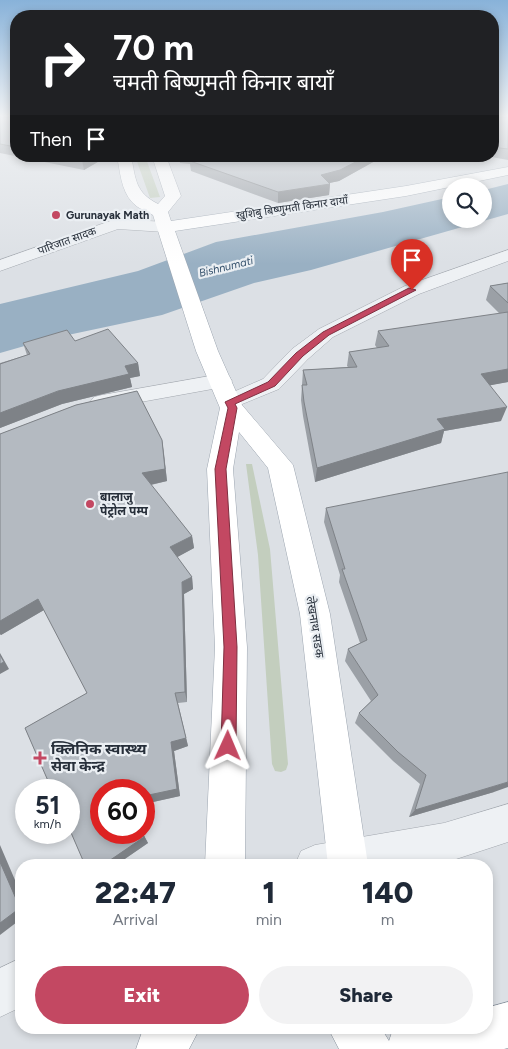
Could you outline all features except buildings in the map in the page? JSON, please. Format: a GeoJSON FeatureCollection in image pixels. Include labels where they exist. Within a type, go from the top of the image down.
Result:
{"type":"FeatureCollection","features":[{"type":"Feature","properties":{"kind":"main road"},"geometry":{"type":"LineString","coordinates":[[126,166],[130,185],[138,200],[162,219],[173,196],[162,166]]}},
{"type":"Feature","properties":{"kind":"main road","name":"खुशिबु बिष्णुमती किनार दायाँ"},"geometry":{"type":"LineString","coordinates":[[162,219],[406,191],[508,171]]}},
{"type":"Feature","properties":{"kind":"main road","name":"लेखनाथ सडक"},"geometry":{"type":"LineString","coordinates":[[162,219],[207,351],[228,397],[280,465],[314,614],[337,859]]}},
{"type":"Feature","properties":{"kind":"main road"},"geometry":{"type":"LineString","coordinates":[[225,859],[231,647],[220,469],[228,397]]}},
{"type":"Feature","properties":{"kind":"main road"},"geometry":{"type":"LineString","coordinates":[[493,1029],[508,1025]]}},
{"type":"Feature","properties":{"kind":"main road"},"geometry":{"type":"LineString","coordinates":[[159,1049],[172,1034]]}},
{"type":"Feature","properties":{"kind":"main road"},"geometry":{"type":"LineString","coordinates":[[356,1034],[370,1049]]}},
{"type":"Feature","properties":{"kind":"main road"},"geometry":{"type":"LineString","coordinates":[[410,1049],[450,1042],[477,1034]]}},
{"type":"Feature","properties":{"kind":"street","name":"पारिजात सादक"},"geometry":{"type":"LineString","coordinates":[[0,266],[116,224],[162,219]]}},
{"type":"Feature","properties":{"kind":"street"},"geometry":{"type":"LineString","coordinates":[[80,409],[114,399],[228,397],[271,384],[300,354],[326,333],[412,290],[508,255]]}},
{"type":"Feature","properties":{"kind":"street"},"geometry":{"type":"LineString","coordinates":[[358,859],[444,843],[508,823]]}},
{"type":"Feature","properties":{"kind":"street"},"geometry":{"type":"LineString","coordinates":[[0,995],[15,984]]}},
{"type":"Feature","properties":{"kind":"green space"},"geometry":{"type":"Polygon","coordinates":[[[139,166],[149,166],[160,197],[150,198],[139,166]]]}},
{"type":"Feature","properties":{"kind":"green space"},"geometry":{"type":"Polygon","coordinates":[[[246,464],[252,464],[270,549],[288,764],[286,770],[281,772],[275,771],[272,764],[258,555],[246,464]]]}},
{"type":"Feature","properties":{"kind":"water"},"geometry":{"type":"Polygon","coordinates":[[[508,184],[508,214],[492,219],[492,188],[508,184]]]}},
{"type":"Feature","properties":{"kind":"water","name":"Bishnumati"},"geometry":{"type":"Polygon","coordinates":[[[442,199],[442,228],[459,228],[311,270],[254,283],[162,315],[49,339],[0,353],[0,304],[138,271],[216,242],[383,212],[442,199]]]}},
{"type":"Feature","properties":{"kind":"place","name":"Gurunayak Math"},"geometry":{"type":"Point","coordinates":[56,215]}},
{"type":"Feature","properties":{"kind":"place","name":"बालाजु पेट्रोल पम्प"},"geometry":{"type":"Point","coordinates":[90,504]}},
{"type":"Feature","properties":{"kind":"place","name":"क्लिनिक स्वास्थ्य सेवा केन्द्र"},"geometry":{"type":"Point","coordinates":[40,758]}},
{"type":"Feature","properties":{"kind":"route"},"geometry":{"type":"LineString","coordinates":[[228,746],[231,647],[220,469],[232,408],[230,402],[271,384],[300,354],[326,333],[412,290]]}}]}
